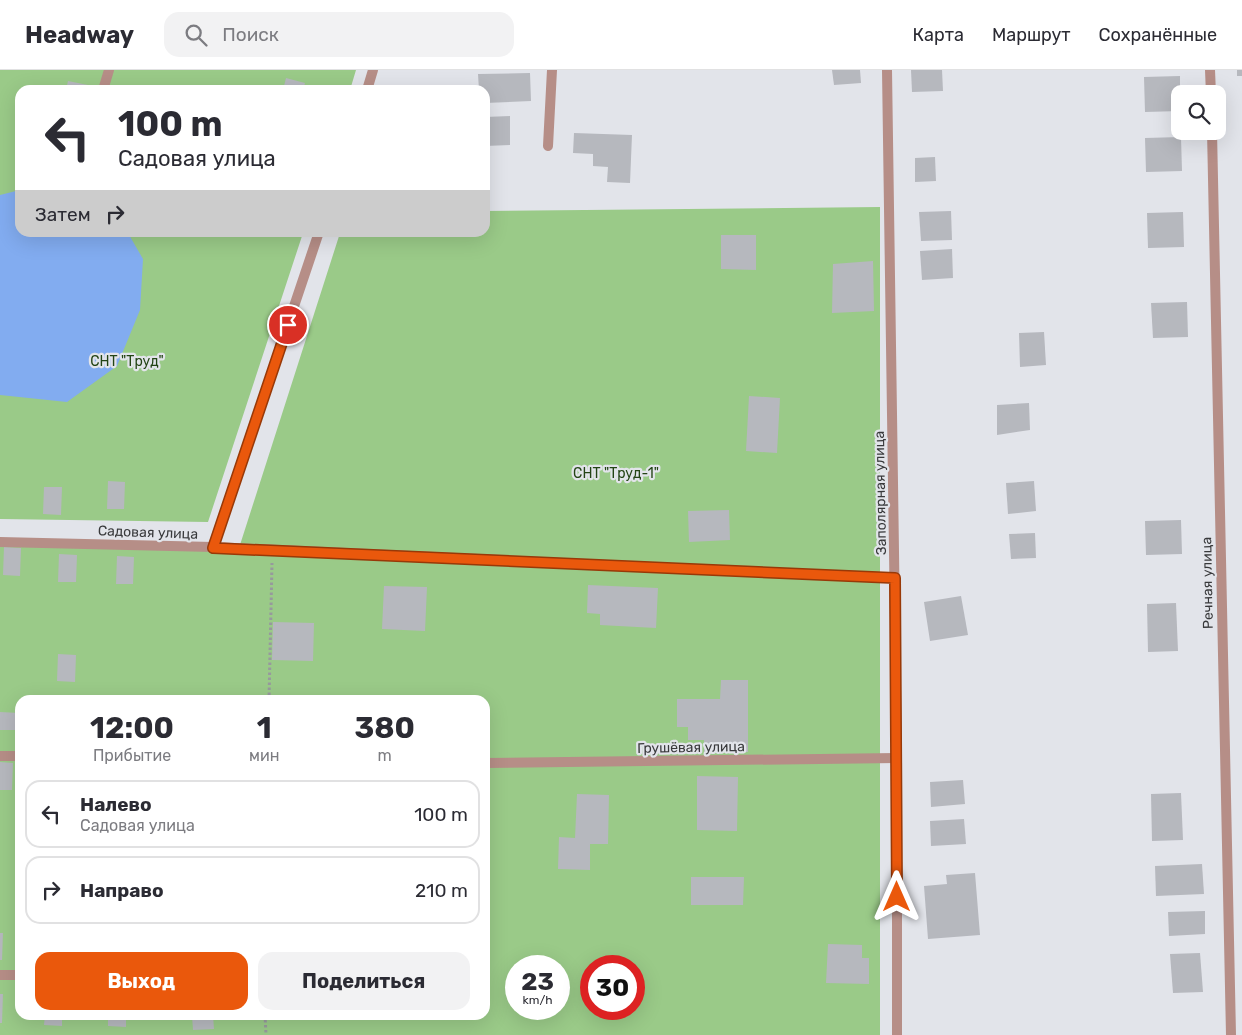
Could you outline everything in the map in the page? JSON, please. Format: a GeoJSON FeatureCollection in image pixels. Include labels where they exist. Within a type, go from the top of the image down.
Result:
{"type":"FeatureCollection","features":[{"type":"Feature","properties":{"kind":"street"},"geometry":{"type":"LineString","coordinates":[[104,85],[109,70]]}},
{"type":"Feature","properties":{"kind":"street"},"geometry":{"type":"LineString","coordinates":[[368,85],[373,70]]}},
{"type":"Feature","properties":{"kind":"street"},"geometry":{"type":"LineString","coordinates":[[548,146],[552,70]]}},
{"type":"Feature","properties":{"kind":"street","name":"Заполярная улица"},"geometry":{"type":"LineString","coordinates":[[887,70],[897,758],[897,1035]]}},
{"type":"Feature","properties":{"kind":"street"},"geometry":{"type":"LineString","coordinates":[[1210,70],[1211,85]]}},
{"type":"Feature","properties":{"kind":"street","name":"Речная улица"},"geometry":{"type":"LineString","coordinates":[[1212,140],[1231,1035]]}},
{"type":"Feature","properties":{"kind":"street"},"geometry":{"type":"LineString","coordinates":[[213,548],[317,237]]}},
{"type":"Feature","properties":{"kind":"street","name":"Садовая улица"},"geometry":{"type":"LineString","coordinates":[[0,542],[272,550],[895,578]]}},
{"type":"Feature","properties":{"kind":"street"},"geometry":{"type":"LineString","coordinates":[[0,756],[15,756]]}},
{"type":"Feature","properties":{"kind":"street","name":"Грушёвая улица"},"geometry":{"type":"LineString","coordinates":[[490,763],[897,758]]}},
{"type":"Feature","properties":{"kind":"street"},"geometry":{"type":"LineString","coordinates":[[0,975],[15,974]]}},
{"type":"Feature","properties":{"kind":"path"},"geometry":{"type":"LineString","coordinates":[[269,695],[272,550]]}},
{"type":"Feature","properties":{"kind":"path"},"geometry":{"type":"LineString","coordinates":[[266,1020],[266,1035]]}},
{"type":"Feature","properties":{"kind":"green space","name":"СНТ \"Труд\""},"geometry":{"type":"Polygon","coordinates":[[[0,70],[356,70],[352,85],[15,85],[15,237],[302,237],[208,522],[0,519],[0,70]]]}},
{"type":"Feature","properties":{"kind":"green space","name":"СНТ \"Труд-1\""},"geometry":{"type":"Polygon","coordinates":[[[880,207],[880,1035],[0,1035],[0,545],[239,548],[339,237],[490,237],[490,211],[880,207]]]}},
{"type":"Feature","properties":{"kind":"water"},"geometry":{"type":"Polygon","coordinates":[[[15,191],[15,237],[130,237],[143,259],[140,310],[117,366],[67,402],[0,395],[0,195],[15,191]]]}},
{"type":"Feature","properties":{"kind":"building"},"geometry":{"type":"Polygon","coordinates":[[[832,70],[860,70],[861,83],[834,85],[832,70]]]}},
{"type":"Feature","properties":{"kind":"building"},"geometry":{"type":"Polygon","coordinates":[[[911,70],[942,70],[943,91],[912,92],[911,70]]]}},
{"type":"Feature","properties":{"kind":"building"},"geometry":{"type":"Polygon","coordinates":[[[1237,70],[1242,70],[1242,76],[1237,76],[1237,70]]]}},
{"type":"Feature","properties":{"kind":"building"},"geometry":{"type":"Polygon","coordinates":[[[530,73],[531,101],[490,103],[490,85],[479,85],[478,74],[530,73]]]}},
{"type":"Feature","properties":{"kind":"building"},"geometry":{"type":"Polygon","coordinates":[[[1180,76],[1180,85],[1171,85],[1171,111],[1145,112],[1144,77],[1180,76]]]}},
{"type":"Feature","properties":{"kind":"building"},"geometry":{"type":"Polygon","coordinates":[[[286,78],[305,83],[304,85],[284,85],[286,78]]]}},
{"type":"Feature","properties":{"kind":"building"},"geometry":{"type":"Polygon","coordinates":[[[68,81],[88,85],[67,85],[68,81]]]}},
{"type":"Feature","properties":{"kind":"building"},"geometry":{"type":"Polygon","coordinates":[[[510,116],[510,145],[490,146],[490,117],[510,116]]]}},
{"type":"Feature","properties":{"kind":"building"},"geometry":{"type":"Polygon","coordinates":[[[574,133],[632,135],[630,183],[607,182],[608,167],[593,166],[593,154],[573,153],[574,133]]]}},
{"type":"Feature","properties":{"kind":"building"},"geometry":{"type":"Polygon","coordinates":[[[1171,137],[1171,140],[1181,140],[1182,171],[1146,172],[1145,138],[1171,137]]]}},
{"type":"Feature","properties":{"kind":"building"},"geometry":{"type":"Polygon","coordinates":[[[935,157],[936,181],[915,182],[915,158],[935,157]]]}},
{"type":"Feature","properties":{"kind":"building"},"geometry":{"type":"Polygon","coordinates":[[[951,211],[952,240],[921,241],[919,212],[951,211]]]}},
{"type":"Feature","properties":{"kind":"building"},"geometry":{"type":"Polygon","coordinates":[[[1183,212],[1184,247],[1148,248],[1147,213],[1183,212]]]}},
{"type":"Feature","properties":{"kind":"building"},"geometry":{"type":"Polygon","coordinates":[[[721,235],[756,235],[756,270],[721,269],[721,235]]]}},
{"type":"Feature","properties":{"kind":"building"},"geometry":{"type":"Polygon","coordinates":[[[952,249],[953,278],[922,280],[920,251],[952,249]]]}},
{"type":"Feature","properties":{"kind":"building"},"geometry":{"type":"Polygon","coordinates":[[[873,261],[874,311],[832,313],[833,264],[873,261]]]}},
{"type":"Feature","properties":{"kind":"building"},"geometry":{"type":"Polygon","coordinates":[[[1187,302],[1188,337],[1153,338],[1151,303],[1187,302]]]}},
{"type":"Feature","properties":{"kind":"building"},"geometry":{"type":"Polygon","coordinates":[[[1044,332],[1046,365],[1020,367],[1019,333],[1044,332]]]}},
{"type":"Feature","properties":{"kind":"building"},"geometry":{"type":"Polygon","coordinates":[[[749,396],[780,398],[777,453],[746,451],[749,396]]]}},
{"type":"Feature","properties":{"kind":"building"},"geometry":{"type":"Polygon","coordinates":[[[1029,403],[1030,430],[997,435],[997,405],[1029,403]]]}},
{"type":"Feature","properties":{"kind":"building"},"geometry":{"type":"Polygon","coordinates":[[[108,481],[125,482],[124,509],[107,509],[108,481]]]}},
{"type":"Feature","properties":{"kind":"building"},"geometry":{"type":"Polygon","coordinates":[[[1034,481],[1036,511],[1008,514],[1006,483],[1034,481]]]}},
{"type":"Feature","properties":{"kind":"building"},"geometry":{"type":"Polygon","coordinates":[[[44,487],[62,487],[61,515],[43,514],[44,487]]]}},
{"type":"Feature","properties":{"kind":"building"},"geometry":{"type":"Polygon","coordinates":[[[729,510],[730,540],[689,542],[688,511],[729,510]]]}},
{"type":"Feature","properties":{"kind":"building"},"geometry":{"type":"Polygon","coordinates":[[[1181,520],[1182,554],[1146,555],[1145,521],[1181,520]]]}},
{"type":"Feature","properties":{"kind":"building"},"geometry":{"type":"Polygon","coordinates":[[[1035,533],[1036,558],[1011,559],[1009,534],[1035,533]]]}},
{"type":"Feature","properties":{"kind":"building"},"geometry":{"type":"Polygon","coordinates":[[[4,547],[21,548],[20,576],[3,575],[4,547]]]}},
{"type":"Feature","properties":{"kind":"building"},"geometry":{"type":"Polygon","coordinates":[[[59,554],[77,555],[76,582],[58,582],[59,554]]]}},
{"type":"Feature","properties":{"kind":"building"},"geometry":{"type":"Polygon","coordinates":[[[117,556],[134,557],[133,584],[116,584],[117,556]]]}},
{"type":"Feature","properties":{"kind":"building"},"geometry":{"type":"Polygon","coordinates":[[[588,585],[658,588],[656,628],[600,625],[600,614],[587,613],[588,585]]]}},
{"type":"Feature","properties":{"kind":"building"},"geometry":{"type":"Polygon","coordinates":[[[384,586],[427,587],[425,631],[382,629],[384,586]]]}},
{"type":"Feature","properties":{"kind":"building"},"geometry":{"type":"Polygon","coordinates":[[[961,596],[968,635],[930,641],[924,602],[961,596]]]}},
{"type":"Feature","properties":{"kind":"building"},"geometry":{"type":"Polygon","coordinates":[[[1176,603],[1178,651],[1148,652],[1147,604],[1176,603]]]}},
{"type":"Feature","properties":{"kind":"building"},"geometry":{"type":"Polygon","coordinates":[[[273,622],[314,623],[313,661],[272,660],[273,622]]]}},
{"type":"Feature","properties":{"kind":"building"},"geometry":{"type":"Polygon","coordinates":[[[58,654],[76,655],[75,682],[57,681],[58,654]]]}},
{"type":"Feature","properties":{"kind":"building"},"geometry":{"type":"Polygon","coordinates":[[[721,680],[748,680],[748,752],[704,752],[704,740],[688,740],[688,727],[677,727],[677,699],[720,699],[721,680]]]}},
{"type":"Feature","properties":{"kind":"building"},"geometry":{"type":"Polygon","coordinates":[[[0,712],[15,713],[15,730],[0,730],[0,712]]]}},
{"type":"Feature","properties":{"kind":"building"},"geometry":{"type":"Polygon","coordinates":[[[0,762],[13,763],[12,790],[0,790],[0,762]]]}},
{"type":"Feature","properties":{"kind":"building"},"geometry":{"type":"Polygon","coordinates":[[[697,776],[738,777],[737,831],[697,830],[697,776]]]}},
{"type":"Feature","properties":{"kind":"building"},"geometry":{"type":"Polygon","coordinates":[[[963,780],[965,804],[931,807],[930,782],[963,780]]]}},
{"type":"Feature","properties":{"kind":"building"},"geometry":{"type":"Polygon","coordinates":[[[1181,793],[1183,840],[1152,841],[1151,794],[1181,793]]]}},
{"type":"Feature","properties":{"kind":"building"},"geometry":{"type":"Polygon","coordinates":[[[577,794],[609,795],[608,844],[590,844],[590,870],[558,869],[559,837],[575,838],[577,794]]]}},
{"type":"Feature","properties":{"kind":"building"},"geometry":{"type":"Polygon","coordinates":[[[964,819],[966,844],[931,846],[930,821],[964,819]]]}},
{"type":"Feature","properties":{"kind":"building"},"geometry":{"type":"Polygon","coordinates":[[[1202,864],[1204,894],[1156,896],[1155,866],[1202,864]]]}},
{"type":"Feature","properties":{"kind":"building"},"geometry":{"type":"Polygon","coordinates":[[[975,873],[980,935],[928,939],[924,886],[947,884],[946,875],[975,873]]]}},
{"type":"Feature","properties":{"kind":"building"},"geometry":{"type":"Polygon","coordinates":[[[691,877],[744,877],[743,905],[691,905],[691,877]]]}},
{"type":"Feature","properties":{"kind":"building"},"geometry":{"type":"Polygon","coordinates":[[[1205,911],[1205,934],[1169,936],[1168,912],[1205,911]]]}},
{"type":"Feature","properties":{"kind":"building"},"geometry":{"type":"Polygon","coordinates":[[[0,933],[3,933],[2,960],[0,960],[0,933]]]}},
{"type":"Feature","properties":{"kind":"building"},"geometry":{"type":"Polygon","coordinates":[[[828,944],[862,945],[862,958],[869,958],[869,984],[826,983],[828,944]]]}},
{"type":"Feature","properties":{"kind":"building"},"geometry":{"type":"Polygon","coordinates":[[[1200,953],[1203,992],[1173,993],[1170,954],[1200,953]]]}},
{"type":"Feature","properties":{"kind":"building"},"geometry":{"type":"Polygon","coordinates":[[[0,994],[3,994],[2,1023],[0,1023],[0,994]]]}},
{"type":"Feature","properties":{"kind":"building"},"geometry":{"type":"Polygon","coordinates":[[[44,1020],[62,1020],[62,1026],[44,1025],[44,1020]]]}},
{"type":"Feature","properties":{"kind":"building"},"geometry":{"type":"Polygon","coordinates":[[[108,1020],[126,1020],[126,1027],[108,1026],[108,1020]]]}},
{"type":"Feature","properties":{"kind":"building"},"geometry":{"type":"Polygon","coordinates":[[[192,1020],[213,1020],[214,1029],[193,1030],[192,1020]]]}},
{"type":"Feature","properties":{"kind":"route"},"geometry":{"type":"LineString","coordinates":[[288,325],[213,548],[895,578],[897,897]]}}]}
